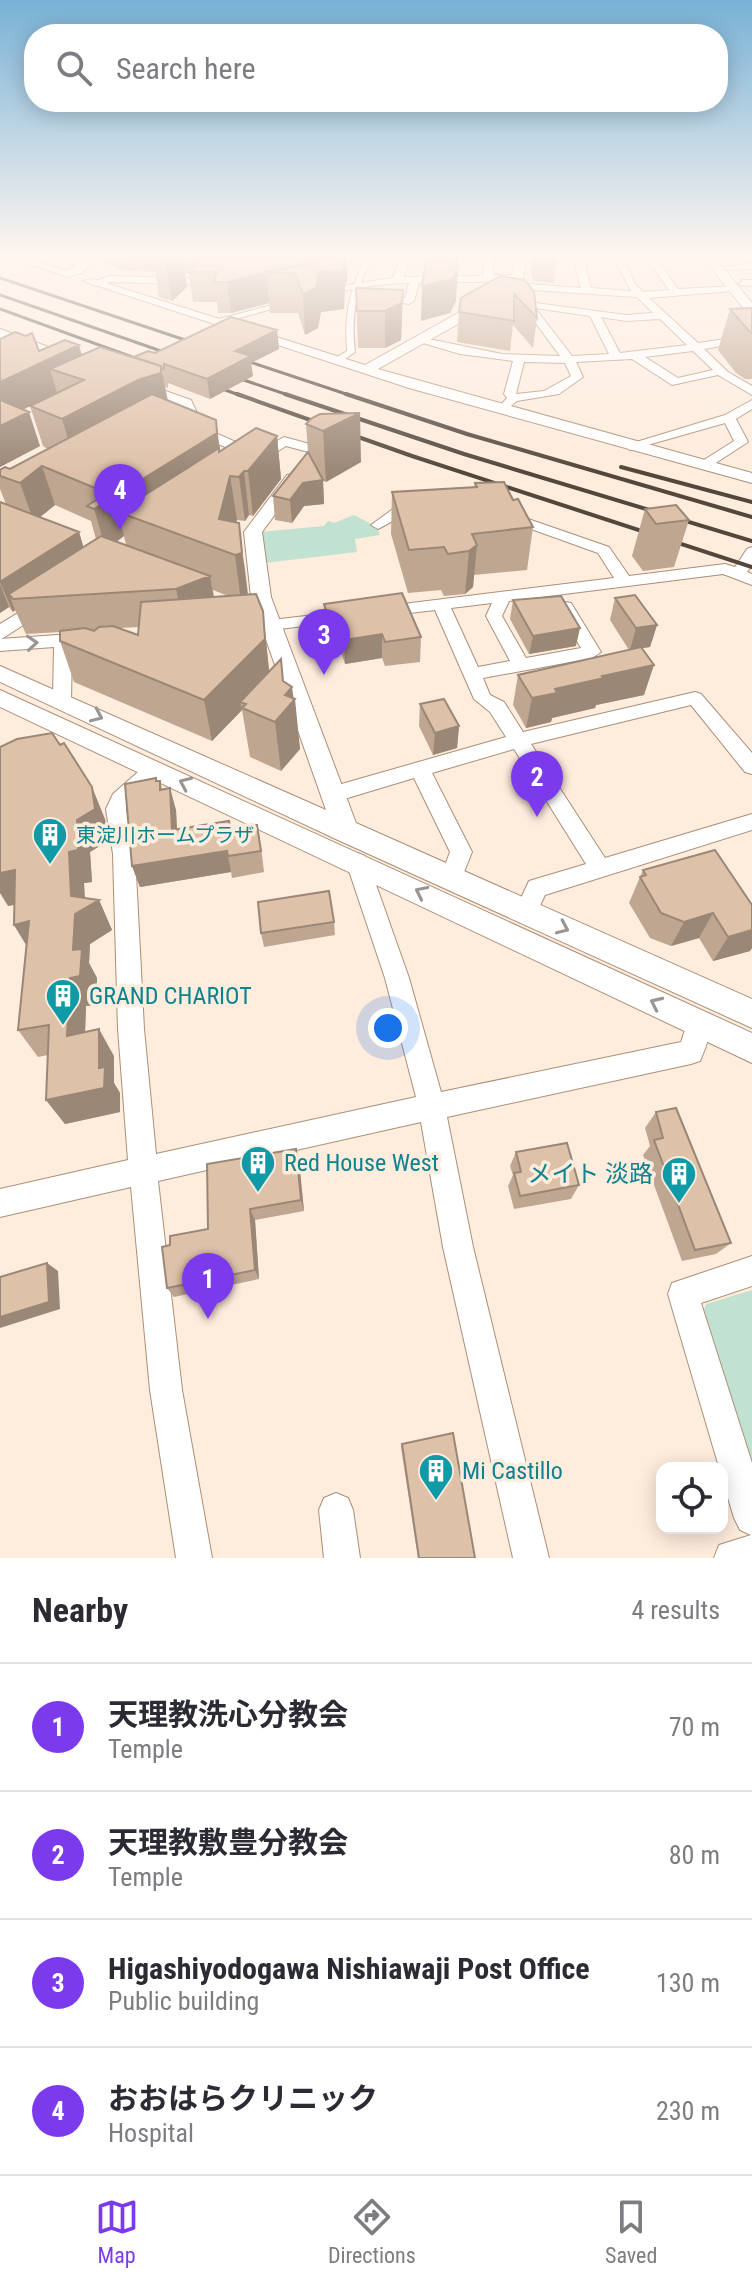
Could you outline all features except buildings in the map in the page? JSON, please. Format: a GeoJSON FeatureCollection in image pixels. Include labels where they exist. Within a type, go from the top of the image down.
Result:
{"type":"FeatureCollection","features":[{"type":"Feature","properties":{"kind":"street"},"geometry":{"type":"LineString","coordinates":[[234,327],[367,369],[508,404],[630,446],[752,478]]}},
{"type":"Feature","properties":{"kind":"street"},"geometry":{"type":"LineString","coordinates":[[338,360],[351,352],[348,327]]}},
{"type":"Feature","properties":{"kind":"street"},"geometry":{"type":"LineString","coordinates":[[367,369],[443,327]]}},
{"type":"Feature","properties":{"kind":"street"},"geometry":{"type":"LineString","coordinates":[[544,327],[570,361],[577,377]]}},
{"type":"Feature","properties":{"kind":"street"},"geometry":{"type":"LineString","coordinates":[[601,327],[617,358]]}},
{"type":"Feature","properties":{"kind":"street"},"geometry":{"type":"LineString","coordinates":[[672,327],[721,371],[752,391]]}},
{"type":"Feature","properties":{"kind":"street"},"geometry":{"type":"LineString","coordinates":[[0,333],[83,364]]}},
{"type":"Feature","properties":{"kind":"street"},"geometry":{"type":"LineString","coordinates":[[605,372],[694,347],[752,338]]}},
{"type":"Feature","properties":{"kind":"street"},"geometry":{"type":"LineString","coordinates":[[419,340],[519,360],[643,360],[676,382],[721,371]]}},
{"type":"Feature","properties":{"kind":"street"},"geometry":{"type":"LineString","coordinates":[[20,357],[40,349]]}},
{"type":"Feature","properties":{"kind":"street"},"geometry":{"type":"LineString","coordinates":[[508,404],[519,360]]}},
{"type":"Feature","properties":{"kind":"street"},"geometry":{"type":"LineString","coordinates":[[508,404],[564,390],[577,377],[591,374]]}},
{"type":"Feature","properties":{"kind":"street"},"geometry":{"type":"LineString","coordinates":[[119,378],[186,403],[191,409],[186,418],[195,429],[255,461],[284,441],[316,450],[253,532],[261,597],[397,978],[432,1107],[458,1247],[531,1558]]}},
{"type":"Feature","properties":{"kind":"street"},"geometry":{"type":"LineString","coordinates":[[630,446],[729,418],[752,404]]}},
{"type":"Feature","properties":{"kind":"street"},"geometry":{"type":"LineString","coordinates":[[703,465],[741,442],[729,418]]}},
{"type":"Feature","properties":{"kind":"street"},"geometry":{"type":"LineString","coordinates":[[499,501],[507,515],[604,550],[625,582]]}},
{"type":"Feature","properties":{"kind":"street"},"geometry":{"type":"LineString","coordinates":[[378,525],[398,512],[427,509]]}},
{"type":"Feature","properties":{"kind":"street"},"geometry":{"type":"LineString","coordinates":[[243,620],[271,626],[725,569],[745,576],[752,552]]}},
{"type":"Feature","properties":{"kind":"street"},"geometry":{"type":"LineString","coordinates":[[474,674],[592,652],[555,590]]}},
{"type":"Feature","properties":{"kind":"street"},"geometry":{"type":"LineString","coordinates":[[0,633],[60,592]]}},
{"type":"Feature","properties":{"kind":"street"},"geometry":{"type":"LineString","coordinates":[[503,596],[494,616],[521,665]]}},
{"type":"Feature","properties":{"kind":"street"},"geometry":{"type":"LineString","coordinates":[[441,604],[483,699],[497,707],[601,870]]}},
{"type":"Feature","properties":{"kind":"street"},"geometry":{"type":"LineString","coordinates":[[0,645],[108,638]]}},
{"type":"Feature","properties":{"kind":"street"},"geometry":{"type":"LineString","coordinates":[[62,701],[63,641]]}},
{"type":"Feature","properties":{"kind":"street"},"geometry":{"type":"LineString","coordinates":[[0,673],[752,1014]]}},
{"type":"Feature","properties":{"kind":"street"},"geometry":{"type":"LineString","coordinates":[[0,698],[67,741],[154,769],[752,1048]]}},
{"type":"Feature","properties":{"kind":"street"},"geometry":{"type":"LineString","coordinates":[[331,795],[519,740],[695,698],[752,767]]}},
{"type":"Feature","properties":{"kind":"street"},"geometry":{"type":"LineString","coordinates":[[154,769],[120,800],[116,809],[124,854],[131,1029],[142,1169],[166,1390],[194,1558]]}},
{"type":"Feature","properties":{"kind":"street"},"geometry":{"type":"LineString","coordinates":[[421,771],[461,852],[452,876]]}},
{"type":"Feature","properties":{"kind":"street"},"geometry":{"type":"LineString","coordinates":[[526,911],[537,888],[752,822]]}},
{"type":"Feature","properties":{"kind":"street"},"geometry":{"type":"LineString","coordinates":[[0,1203],[142,1169],[691,1052],[699,1023]]}},
{"type":"Feature","properties":{"kind":"street"},"geometry":{"type":"LineString","coordinates":[[752,1271],[683,1294],[752,1518]]}},
{"type":"Feature","properties":{"kind":"street"},"geometry":{"type":"LineString","coordinates":[[336,1510],[342,1558]]}},
{"type":"Feature","properties":{"kind":"street"},"geometry":{"type":"LineString","coordinates":[[732,1558],[752,1553]]}},
{"type":"Feature","properties":{"kind":"green space"},"geometry":{"type":"Polygon","coordinates":[[[354,515],[377,527],[380,535],[355,539],[357,552],[264,563],[260,532],[324,526],[328,521],[334,523],[354,515]]]}},
{"type":"Feature","properties":{"kind":"green space"},"geometry":{"type":"Polygon","coordinates":[[[752,1290],[752,1472],[702,1317],[706,1304],[752,1290]]]}},
{"type":"Feature","properties":{"kind":"railway"},"geometry":{"type":"LineString","coordinates":[[49,327],[154,365]]}},
{"type":"Feature","properties":{"kind":"railway"},"geometry":{"type":"LineString","coordinates":[[91,327],[181,358]]}},
{"type":"Feature","properties":{"kind":"railway"},"geometry":{"type":"LineString","coordinates":[[145,327],[206,347]]}},
{"type":"Feature","properties":{"kind":"railway"},"geometry":{"type":"LineString","coordinates":[[232,356],[346,394]]}},
{"type":"Feature","properties":{"kind":"railway"},"geometry":{"type":"LineString","coordinates":[[223,373],[291,396]]}},
{"type":"Feature","properties":{"kind":"railway"},"geometry":{"type":"LineString","coordinates":[[203,382],[242,396]]}},
{"type":"Feature","properties":{"kind":"railway"},"geometry":{"type":"LineString","coordinates":[[237,394],[412,456],[752,567]]}},
{"type":"Feature","properties":{"kind":"railway"},"geometry":{"type":"LineString","coordinates":[[285,394],[464,454],[752,541]]}},
{"type":"Feature","properties":{"kind":"railway"},"geometry":{"type":"LineString","coordinates":[[346,394],[467,434],[752,517]]}},
{"type":"Feature","properties":{"kind":"railway"},"geometry":{"type":"LineString","coordinates":[[346,394],[352,396]]}},
{"type":"Feature","properties":{"kind":"railway"},"geometry":{"type":"LineString","coordinates":[[621,467],[752,502]]}},
{"type":"Feature","properties":{"kind":"place","name":"おおはらクリニック"},"geometry":{"type":"Point","coordinates":[120,530]}},
{"type":"Feature","properties":{"kind":"place","name":"Higashiyodogawa Nishiawaji Post Office"},"geometry":{"type":"Point","coordinates":[324,675]}},
{"type":"Feature","properties":{"kind":"place","name":"天理教敷豊分教会"},"geometry":{"type":"Point","coordinates":[537,817]}},
{"type":"Feature","properties":{"kind":"place","name":"東淀川ホームプラザ"},"geometry":{"type":"Point","coordinates":[50,866]}},
{"type":"Feature","properties":{"kind":"place","name":"GRAND CHARIOT"},"geometry":{"type":"Point","coordinates":[63,1027]}},
{"type":"Feature","properties":{"kind":"place","name":"Red House West"},"geometry":{"type":"Point","coordinates":[258,1194]}},
{"type":"Feature","properties":{"kind":"place","name":"メイト 淡路"},"geometry":{"type":"Point","coordinates":[679,1205]}},
{"type":"Feature","properties":{"kind":"place","name":"天理教洗心分教会"},"geometry":{"type":"Point","coordinates":[208,1319]}},
{"type":"Feature","properties":{"kind":"place","name":"Mi Castillo"},"geometry":{"type":"Point","coordinates":[436,1502]}}]}
